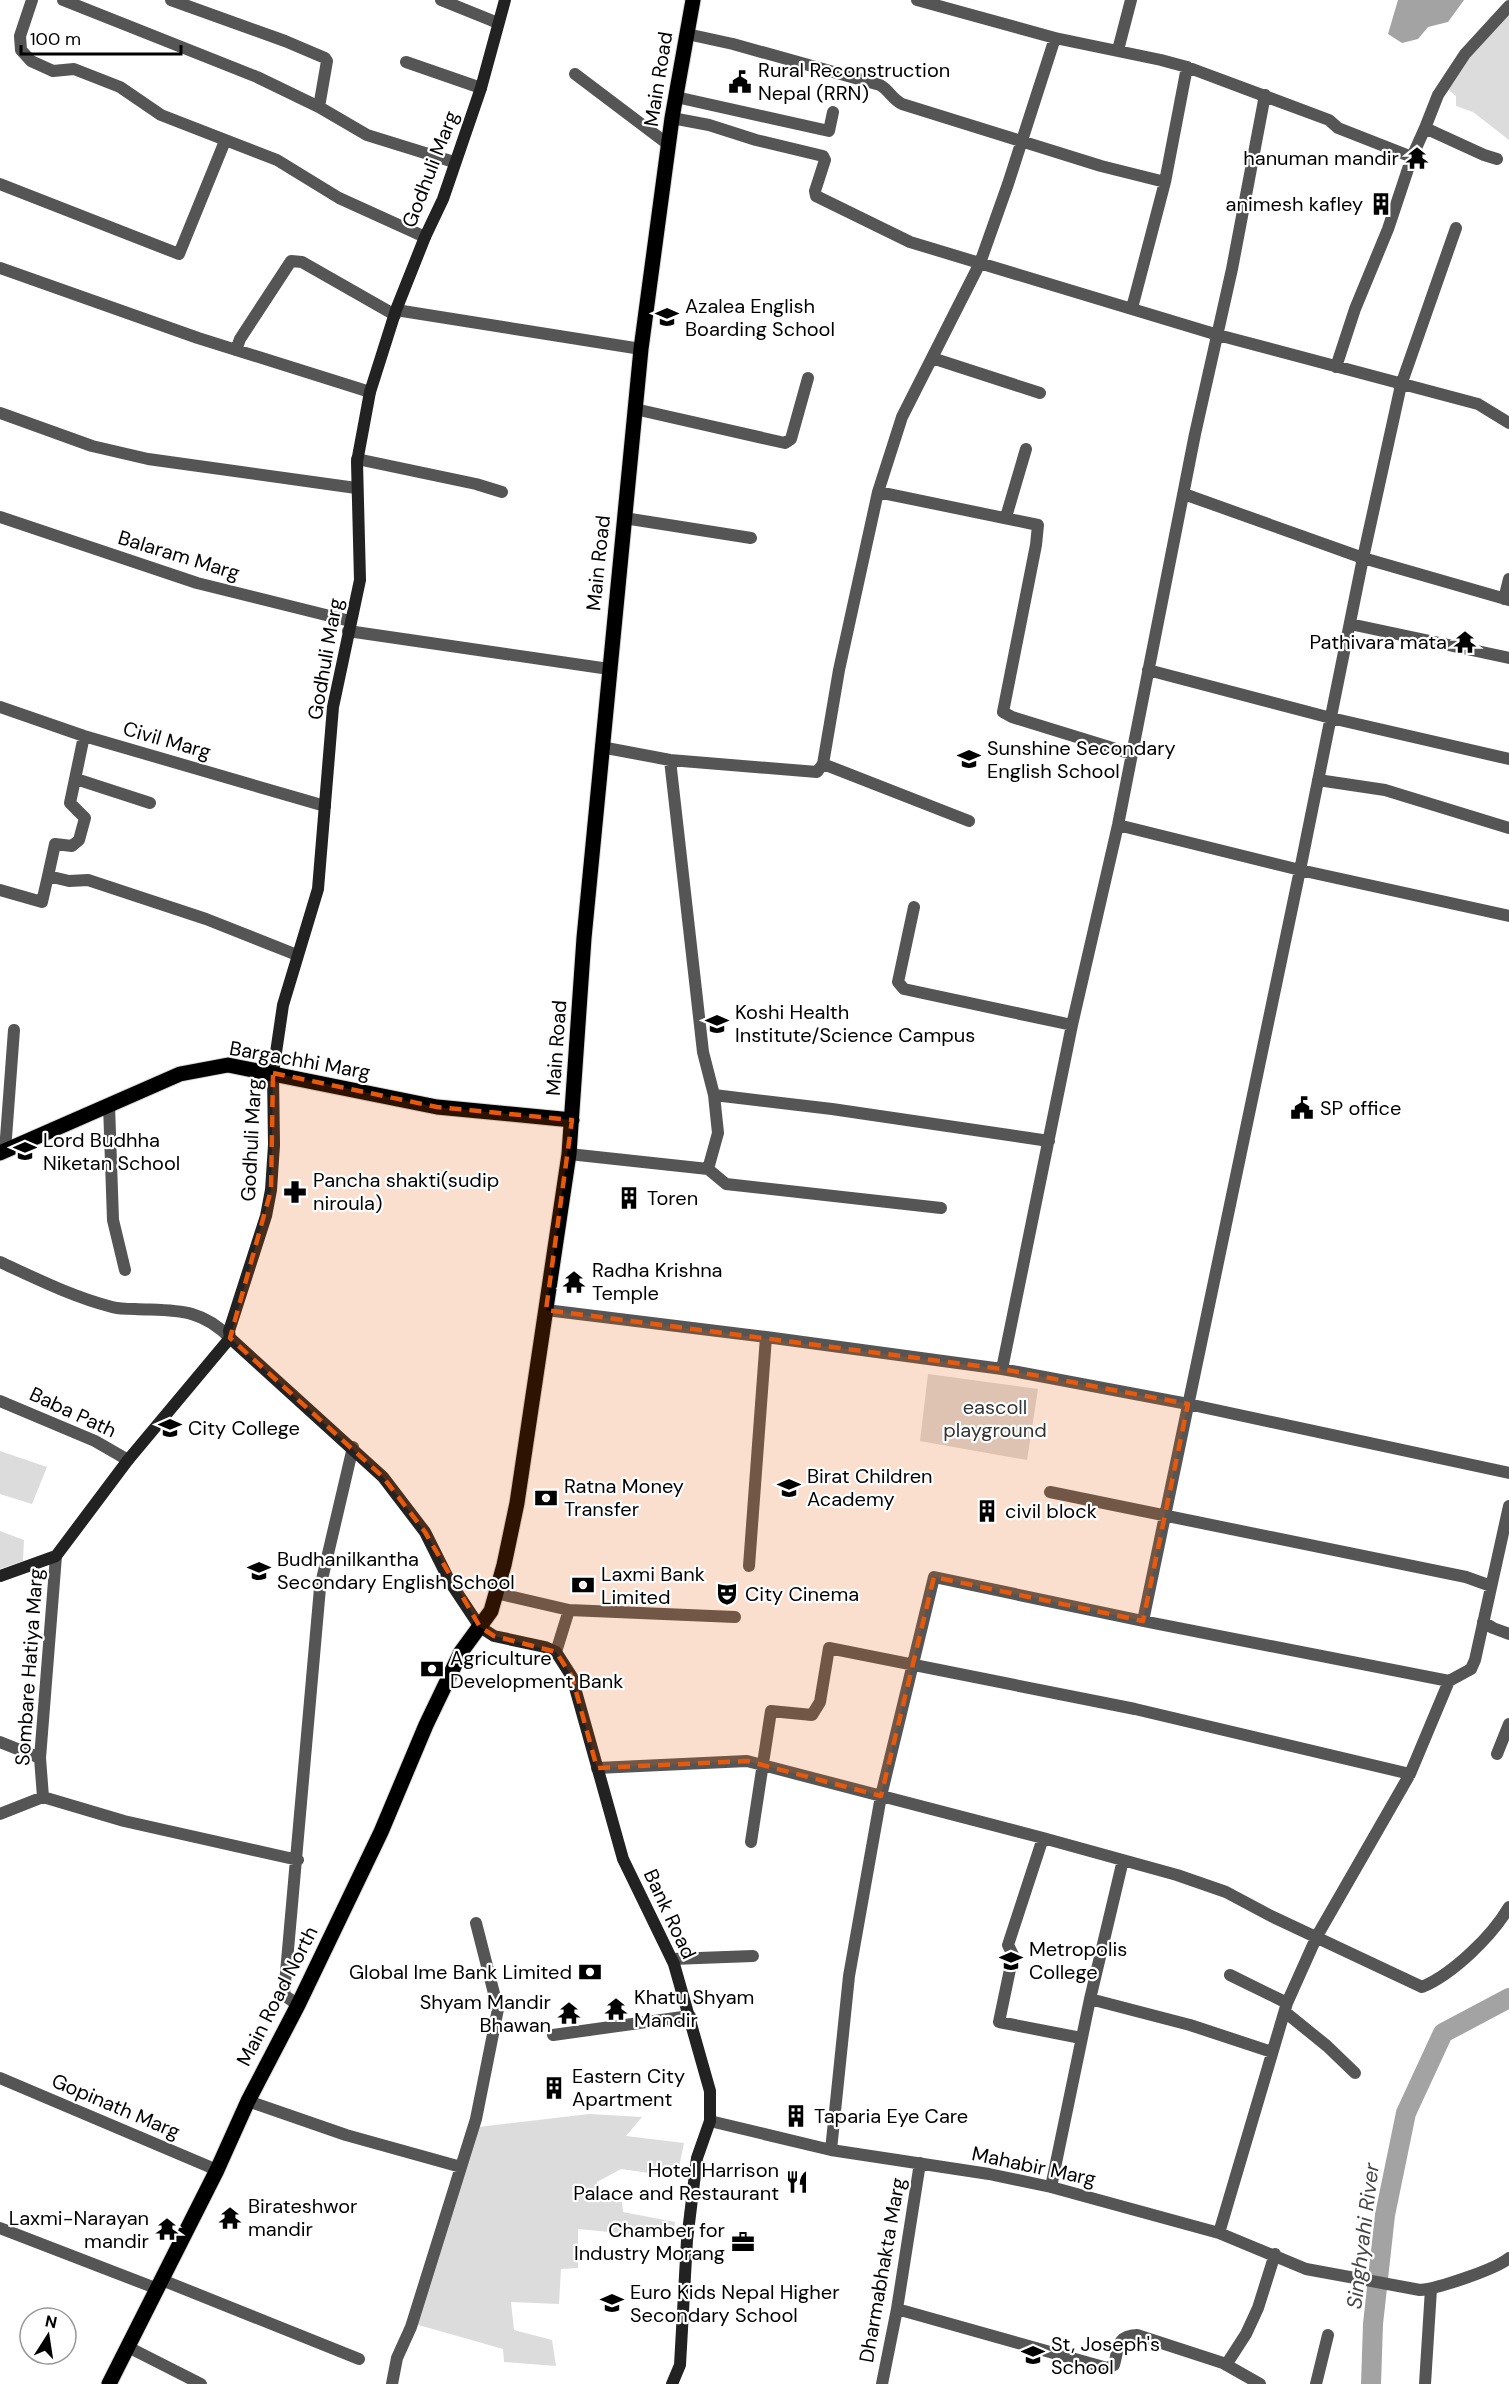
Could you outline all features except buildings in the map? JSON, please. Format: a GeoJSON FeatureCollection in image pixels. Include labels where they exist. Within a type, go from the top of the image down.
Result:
{"type":"FeatureCollection","features":[{"type":"Feature","properties":{"kind":"main road","name":"Godhuli Marg"},"geometry":{"type":"LineString","coordinates":[[230,1338],[229,1331],[266,1216],[271,1190],[274,1145],[273,1073],[283,1005],[318,889],[333,707],[360,580],[357,459],[370,392],[396,312],[425,237],[443,199],[481,88],[505,0]]}},
{"type":"Feature","properties":{"kind":"main road","name":"Main Road"},"geometry":{"type":"LineString","coordinates":[[690,34],[693,0]]}},
{"type":"Feature","properties":{"kind":"main road","name":"Main Road"},"geometry":{"type":"LineString","coordinates":[[546,1310],[569,1154],[584,938],[638,410],[678,97],[698,0]]}},
{"type":"Feature","properties":{"kind":"main road","name":"Main Road"},"geometry":{"type":"LineString","coordinates":[[638,410],[641,350],[669,145],[675,118]]}},
{"type":"Feature","properties":{"kind":"main road","name":"Main Road"},"geometry":{"type":"LineString","coordinates":[[604,747],[609,669],[627,519]]}},
{"type":"Feature","properties":{"kind":"main road","name":"Bargachhi Marg"},"geometry":{"type":"LineString","coordinates":[[2,1152],[180,1074],[228,1065],[437,1107],[572,1120]]}},
{"type":"Feature","properties":{"kind":"main road","name":"Main Road North"},"geometry":{"type":"LineString","coordinates":[[109,2384],[217,2170],[248,2101],[298,2005],[381,1832],[426,1725],[456,1662],[491,1611],[517,1503],[546,1310]]}},
{"type":"Feature","properties":{"kind":"main road"},"geometry":{"type":"LineString","coordinates":[[230,1338],[353,1447],[383,1477],[425,1532],[450,1582],[480,1627],[494,1636],[544,1647],[556,1652]]}},
{"type":"Feature","properties":{"kind":"main road","name":"Sombare Hatiya Marg"},"geometry":{"type":"LineString","coordinates":[[56,1556],[128,1460],[230,1338]]}},
{"type":"Feature","properties":{"kind":"main road"},"geometry":{"type":"LineString","coordinates":[[0,1576],[56,1556]]}},
{"type":"Feature","properties":{"kind":"main road","name":"Bank Road"},"geometry":{"type":"LineString","coordinates":[[556,1652],[572,1677],[623,1859],[672,1959],[711,2091],[710,2121],[697,2158],[687,2240],[680,2365],[672,2384]]}},
{"type":"Feature","properties":{"kind":"street"},"geometry":{"type":"LineString","coordinates":[[32,0],[20,36],[21,50],[31,61],[53,71],[74,69],[120,87],[161,115],[277,160],[339,198],[425,237]]}},
{"type":"Feature","properties":{"kind":"street"},"geometry":{"type":"LineString","coordinates":[[63,0],[257,77],[318,107],[367,135],[454,162]]}},
{"type":"Feature","properties":{"kind":"street"},"geometry":{"type":"LineString","coordinates":[[171,0],[285,40],[326,58],[318,107]]}},
{"type":"Feature","properties":{"kind":"street"},"geometry":{"type":"LineString","coordinates":[[441,0],[498,23]]}},
{"type":"Feature","properties":{"kind":"street"},"geometry":{"type":"LineString","coordinates":[[916,0],[957,5],[1055,38],[1187,67],[1329,120],[1338,128],[1412,157]]}},
{"type":"Feature","properties":{"kind":"street"},"geometry":{"type":"LineString","coordinates":[[1118,50],[1131,0]]}},
{"type":"Feature","properties":{"kind":"street"},"geometry":{"type":"LineString","coordinates":[[1336,367],[1355,309],[1388,229],[1412,157],[1438,95],[1465,54],[1509,6]]}},
{"type":"Feature","properties":{"kind":"street"},"geometry":{"type":"LineString","coordinates":[[690,34],[880,85],[891,97],[902,104],[1101,166],[1165,182]]}},
{"type":"Feature","properties":{"kind":"street"},"geometry":{"type":"LineString","coordinates":[[604,747],[670,760],[817,772],[823,764],[839,670],[878,492],[902,417],[980,263],[1023,140],[1055,38]]}},
{"type":"Feature","properties":{"kind":"street"},"geometry":{"type":"LineString","coordinates":[[406,62],[481,88]]}},
{"type":"Feature","properties":{"kind":"street"},"geometry":{"type":"LineString","coordinates":[[1132,308],[1165,182],[1187,67]]}},
{"type":"Feature","properties":{"kind":"street"},"geometry":{"type":"LineString","coordinates":[[575,74],[669,145]]}},
{"type":"Feature","properties":{"kind":"street"},"geometry":{"type":"LineString","coordinates":[[1002,1369],[1072,1025],[1118,825],[1265,95]]}},
{"type":"Feature","properties":{"kind":"street"},"geometry":{"type":"LineString","coordinates":[[678,97],[829,131],[833,112]]}},
{"type":"Feature","properties":{"kind":"street"},"geometry":{"type":"LineString","coordinates":[[675,118],[823,156],[825,160],[815,191],[819,198],[910,242],[1218,335],[1479,404],[1509,423]]}},
{"type":"Feature","properties":{"kind":"street"},"geometry":{"type":"LineString","coordinates":[[1425,128],[1497,159]]}},
{"type":"Feature","properties":{"kind":"street"},"geometry":{"type":"LineString","coordinates":[[0,184],[179,254],[225,141]]}},
{"type":"Feature","properties":{"kind":"street"},"geometry":{"type":"LineString","coordinates":[[1143,1621],[1363,558],[1401,385],[1456,228]]}},
{"type":"Feature","properties":{"kind":"street"},"geometry":{"type":"LineString","coordinates":[[236,350],[240,339],[291,261],[302,262],[396,312],[641,350]]}},
{"type":"Feature","properties":{"kind":"street"},"geometry":{"type":"LineString","coordinates":[[0,268],[198,338],[370,392]]}},
{"type":"Feature","properties":{"kind":"street"},"geometry":{"type":"LineString","coordinates":[[932,358],[1040,393]]}},
{"type":"Feature","properties":{"kind":"street"},"geometry":{"type":"LineString","coordinates":[[638,410],[785,443],[791,439],[808,378]]}},
{"type":"Feature","properties":{"kind":"street"},"geometry":{"type":"LineString","coordinates":[[0,413],[92,446],[148,459],[356,488]]}},
{"type":"Feature","properties":{"kind":"street"},"geometry":{"type":"LineString","coordinates":[[1006,517],[1026,449]]}},
{"type":"Feature","properties":{"kind":"street"},"geometry":{"type":"LineString","coordinates":[[357,459],[476,484],[502,492]]}},
{"type":"Feature","properties":{"kind":"street"},"geometry":{"type":"LineString","coordinates":[[878,492],[1038,525],[1003,712],[1012,717],[1132,754]]}},
{"type":"Feature","properties":{"kind":"street"},"geometry":{"type":"LineString","coordinates":[[1184,494],[1363,558],[1506,600],[1509,579]]}},
{"type":"Feature","properties":{"kind":"street","name":"Balaram Marg"},"geometry":{"type":"LineString","coordinates":[[0,517],[197,583],[349,626],[609,669]]}},
{"type":"Feature","properties":{"kind":"street"},"geometry":{"type":"LineString","coordinates":[[627,519],[751,538]]}},
{"type":"Feature","properties":{"kind":"street"},"geometry":{"type":"LineString","coordinates":[[1350,624],[1509,658]]}},
{"type":"Feature","properties":{"kind":"street"},"geometry":{"type":"LineString","coordinates":[[1148,670],[1331,718],[1509,759]]}},
{"type":"Feature","properties":{"kind":"street","name":"Civil Marg"},"geometry":{"type":"LineString","coordinates":[[0,707],[84,736],[325,806]]}},
{"type":"Feature","properties":{"kind":"street"},"geometry":{"type":"LineString","coordinates":[[0,890],[42,902],[55,844],[72,846],[79,840],[85,818],[70,803],[84,736]]}},
{"type":"Feature","properties":{"kind":"street"},"geometry":{"type":"LineString","coordinates":[[670,760],[703,1052],[714,1095],[718,1133],[708,1169]]}},
{"type":"Feature","properties":{"kind":"street"},"geometry":{"type":"LineString","coordinates":[[823,764],[969,821]]}},
{"type":"Feature","properties":{"kind":"street"},"geometry":{"type":"LineString","coordinates":[[76,779],[150,803]]}},
{"type":"Feature","properties":{"kind":"street"},"geometry":{"type":"LineString","coordinates":[[1318,780],[1385,790],[1509,828]]}},
{"type":"Feature","properties":{"kind":"street"},"geometry":{"type":"LineString","coordinates":[[1118,825],[1300,870],[1509,916]]}},
{"type":"Feature","properties":{"kind":"street"},"geometry":{"type":"LineString","coordinates":[[48,876],[69,881],[88,880],[206,919],[297,955]]}},
{"type":"Feature","properties":{"kind":"street"},"geometry":{"type":"LineString","coordinates":[[914,907],[898,982],[904,989],[1072,1025]]}},
{"type":"Feature","properties":{"kind":"street"},"geometry":{"type":"LineString","coordinates":[[2,1152],[14,1030]]}},
{"type":"Feature","properties":{"kind":"street"},"geometry":{"type":"LineString","coordinates":[[714,1095],[1049,1141]]}},
{"type":"Feature","properties":{"kind":"street"},"geometry":{"type":"LineString","coordinates":[[109,1105],[113,1220],[125,1270]]}},
{"type":"Feature","properties":{"kind":"street"},"geometry":{"type":"LineString","coordinates":[[569,1154],[708,1169],[726,1184],[941,1208]]}},
{"type":"Feature","properties":{"kind":"street"},"geometry":{"type":"LineString","coordinates":[[0,1262],[66,1292],[115,1308],[176,1309],[202,1317],[218,1326],[230,1338]]}},
{"type":"Feature","properties":{"kind":"street"},"geometry":{"type":"LineString","coordinates":[[546,1310],[1002,1369],[1188,1404],[1509,1473]]}},
{"type":"Feature","properties":{"kind":"street"},"geometry":{"type":"LineString","coordinates":[[749,1566],[766,1337]]}},
{"type":"Feature","properties":{"kind":"street","name":"Baba Path"},"geometry":{"type":"LineString","coordinates":[[0,1401],[94,1441],[128,1460]]}},
{"type":"Feature","properties":{"kind":"street"},"geometry":{"type":"LineString","coordinates":[[298,2005],[284,1995],[298,1860],[320,1588],[353,1447]]}},
{"type":"Feature","properties":{"kind":"street"},"geometry":{"type":"LineString","coordinates":[[1050,1492],[1466,1577],[1491,1586]]}},
{"type":"Feature","properties":{"kind":"street"},"geometry":{"type":"LineString","coordinates":[[1219,2233],[1286,2007],[1317,1936],[1410,1774],[1449,1681],[1470,1669],[1475,1660],[1509,1506]]}},
{"type":"Feature","properties":{"kind":"street","name":"Sombare Hatiya Marg"},"geometry":{"type":"LineString","coordinates":[[43,1797],[40,1758],[56,1556]]}},
{"type":"Feature","properties":{"kind":"street"},"geometry":{"type":"LineString","coordinates":[[831,2150],[849,1976],[881,1796],[934,1577],[1449,1681]]}},
{"type":"Feature","properties":{"kind":"street"},"geometry":{"type":"LineString","coordinates":[[496,1593],[569,1611],[735,1617]]}},
{"type":"Feature","properties":{"kind":"street"},"geometry":{"type":"LineString","coordinates":[[556,1652],[569,1611]]}},
{"type":"Feature","properties":{"kind":"street"},"geometry":{"type":"LineString","coordinates":[[1483,1622],[1509,1634]]}},
{"type":"Feature","properties":{"kind":"street"},"geometry":{"type":"LineString","coordinates":[[751,1842],[771,1711],[812,1715],[820,1702],[829,1648],[1135,1709],[1410,1774]]}},
{"type":"Feature","properties":{"kind":"street"},"geometry":{"type":"LineString","coordinates":[[1497,1754],[1509,1724]]}},
{"type":"Feature","properties":{"kind":"street"},"geometry":{"type":"LineString","coordinates":[[0,1742],[40,1758]]}},
{"type":"Feature","properties":{"kind":"street"},"geometry":{"type":"LineString","coordinates":[[597,1768],[732,1760],[764,1765],[1043,1838],[1177,1875],[1226,1892],[1271,1916],[1422,1987],[1434,1982],[1484,1940],[1509,1907]]}},
{"type":"Feature","properties":{"kind":"street"},"geometry":{"type":"LineString","coordinates":[[0,1814],[43,1797],[124,1821],[298,1860]]}},
{"type":"Feature","properties":{"kind":"street"},"geometry":{"type":"LineString","coordinates":[[1043,1838],[1008,1946],[1013,1955],[999,2022],[1081,2038]]}},
{"type":"Feature","properties":{"kind":"street"},"geometry":{"type":"LineString","coordinates":[[1052,2187],[1081,2038],[1123,1860]]}},
{"type":"Feature","properties":{"kind":"street"},"geometry":{"type":"LineString","coordinates":[[392,2384],[397,2358],[411,2327],[476,2119],[498,2009],[476,1923]]}},
{"type":"Feature","properties":{"kind":"street"},"geometry":{"type":"LineString","coordinates":[[672,1959],[753,1956]]}},
{"type":"Feature","properties":{"kind":"street"},"geometry":{"type":"LineString","coordinates":[[1230,1975],[1286,2007],[1355,2073]]}},
{"type":"Feature","properties":{"kind":"street"},"geometry":{"type":"LineString","coordinates":[[1090,1999],[1190,2025],[1272,2052]]}},
{"type":"Feature","properties":{"kind":"street"},"geometry":{"type":"LineString","coordinates":[[553,2035],[690,2016]]}},
{"type":"Feature","properties":{"kind":"street","name":"Gopinath Marg"},"geometry":{"type":"LineString","coordinates":[[0,2078],[217,2170]]}},
{"type":"Feature","properties":{"kind":"street"},"geometry":{"type":"LineString","coordinates":[[248,2101],[346,2135],[461,2167]]}},
{"type":"Feature","properties":{"kind":"street","name":"Mahabir Marg"},"geometry":{"type":"LineString","coordinates":[[710,2121],[831,2150],[989,2174],[1052,2187],[1219,2233],[1275,2254],[1306,2269],[1425,2290]]}},
{"type":"Feature","properties":{"kind":"street","name":"Dharmabhakta Marg"},"geometry":{"type":"LineString","coordinates":[[882,2384],[897,2309],[920,2163]]}},
{"type":"Feature","properties":{"kind":"street"},"geometry":{"type":"LineString","coordinates":[[0,2228],[160,2284],[359,2359]]}},
{"type":"Feature","properties":{"kind":"street"},"geometry":{"type":"LineString","coordinates":[[1226,2365],[1246,2334],[1258,2308],[1275,2254]]}},
{"type":"Feature","properties":{"kind":"street"},"geometry":{"type":"LineString","coordinates":[[1425,2384],[1425,2290],[1508,2260]]}},
{"type":"Feature","properties":{"kind":"street"},"geometry":{"type":"LineString","coordinates":[[897,2309],[1107,2368],[1114,2365],[1119,2342],[1126,2336],[1137,2335],[1226,2365],[1260,2384]]}},
{"type":"Feature","properties":{"kind":"street"},"geometry":{"type":"LineString","coordinates":[[1316,2384],[1328,2336]]}},
{"type":"Feature","properties":{"kind":"street"},"geometry":{"type":"LineString","coordinates":[[128,2347],[201,2384]]}},
{"type":"Feature","properties":{"kind":"highlighted area"},"geometry":{"type":"Polygon","coordinates":[[[273,1073],[437,1107],[572,1120],[546,1310],[1002,1369],[1188,1404],[1143,1621],[934,1577],[881,1796],[747,1761],[597,1768],[572,1677],[556,1652],[494,1636],[480,1627],[425,1532],[383,1477],[230,1338],[271,1190],[273,1073]]]}},
{"type":"Feature","properties":{"kind":"green space"},"geometry":{"type":"Polygon","coordinates":[[[1509,9],[1509,140],[1473,112],[1456,106],[1456,96],[1445,87],[1509,9]]]}},
{"type":"Feature","properties":{"kind":"green space","name":"eascoll playground"},"geometry":{"type":"Polygon","coordinates":[[[928,1374],[1038,1389],[1027,1460],[920,1441],[928,1374]]]}},
{"type":"Feature","properties":{"kind":"green space"},"geometry":{"type":"Polygon","coordinates":[[[0,1451],[47,1467],[32,1504],[0,1494],[0,1451]]]}},
{"type":"Feature","properties":{"kind":"green space"},"geometry":{"type":"Polygon","coordinates":[[[0,1531],[24,1540],[23,1561],[0,1569],[0,1531]]]}},
{"type":"Feature","properties":{"kind":"green space"},"geometry":{"type":"Polygon","coordinates":[[[589,2114],[642,2117],[626,2136],[684,2143],[677,2177],[621,2169],[597,2182],[596,2196],[622,2202],[623,2212],[675,2222],[673,2238],[578,2229],[578,2268],[561,2269],[559,2304],[511,2302],[514,2330],[552,2340],[556,2366],[504,2362],[503,2349],[415,2324],[478,2127],[589,2114]]]}},
{"type":"Feature","properties":{"kind":"shaded area"},"geometry":{"type":"Polygon","coordinates":[[[1398,0],[1464,0],[1448,22],[1428,27],[1418,39],[1402,43],[1388,34],[1398,0]]]}},
{"type":"Feature","properties":{"kind":"waterway","name":"Singhyahi River"},"geometry":{"type":"LineString","coordinates":[[1371,2384],[1373,2324],[1385,2215],[1406,2113],[1443,2033],[1509,1998]]}},
{"type":"Feature","properties":{"kind":"place","name":"Rural Reconstruction Nepal (RRN)"},"geometry":{"type":"Point","coordinates":[740,82]}},
{"type":"Feature","properties":{"kind":"place","name":"hanuman mandir"},"geometry":{"type":"Point","coordinates":[1417,158]}},
{"type":"Feature","properties":{"kind":"place","name":"animesh kafley"},"geometry":{"type":"Point","coordinates":[1381,204]}},
{"type":"Feature","properties":{"kind":"place","name":"Azalea English Boarding School"},"geometry":{"type":"Point","coordinates":[667,317]}},
{"type":"Feature","properties":{"kind":"place","name":"Pathivara mata"},"geometry":{"type":"Point","coordinates":[1465,642]}},
{"type":"Feature","properties":{"kind":"place","name":"Sunshine Secondary English School"},"geometry":{"type":"Point","coordinates":[969,759]}},
{"type":"Feature","properties":{"kind":"place","name":"Koshi Health Institute/Science Campus"},"geometry":{"type":"Point","coordinates":[717,1024]}},
{"type":"Feature","properties":{"kind":"place","name":"SP office"},"geometry":{"type":"Point","coordinates":[1302,1108]}},
{"type":"Feature","properties":{"kind":"place","name":"Lord Budhha Niketan School"},"geometry":{"type":"Point","coordinates":[25,1151]}},
{"type":"Feature","properties":{"kind":"place","name":"Pancha shakti(sudip niroula)"},"geometry":{"type":"Point","coordinates":[295,1192]}},
{"type":"Feature","properties":{"kind":"place","name":"Toren"},"geometry":{"type":"Point","coordinates":[629,1198]}},
{"type":"Feature","properties":{"kind":"place","name":"Radha Krishna Temple"},"geometry":{"type":"Point","coordinates":[574,1282]}},
{"type":"Feature","properties":{"kind":"place","name":"City College"},"geometry":{"type":"Point","coordinates":[170,1428]}},
{"type":"Feature","properties":{"kind":"place","name":"Birat Children Academy"},"geometry":{"type":"Point","coordinates":[789,1488]}},
{"type":"Feature","properties":{"kind":"place","name":"Ratna Money Transfer"},"geometry":{"type":"Point","coordinates":[546,1498]}},
{"type":"Feature","properties":{"kind":"place","name":"civil block"},"geometry":{"type":"Point","coordinates":[987,1511]}},
{"type":"Feature","properties":{"kind":"place","name":"Budhanilkantha Secondary English School"},"geometry":{"type":"Point","coordinates":[259,1571]}},
{"type":"Feature","properties":{"kind":"place","name":"Laxmi Bank Limited"},"geometry":{"type":"Point","coordinates":[583,1585]}},
{"type":"Feature","properties":{"kind":"place","name":"City Cinema"},"geometry":{"type":"Point","coordinates":[727,1594]}},
{"type":"Feature","properties":{"kind":"place","name":"Agriculture Development Bank"},"geometry":{"type":"Point","coordinates":[432,1669]}},
{"type":"Feature","properties":{"kind":"place","name":"Metropolis College"},"geometry":{"type":"Point","coordinates":[1011,1961]}},
{"type":"Feature","properties":{"kind":"place","name":"Global Ime Bank Limited"},"geometry":{"type":"Point","coordinates":[590,1972]}},
{"type":"Feature","properties":{"kind":"place","name":"Khatu Shyam Mandir"},"geometry":{"type":"Point","coordinates":[616,2009]}},
{"type":"Feature","properties":{"kind":"place","name":"Shyam Mandir Bhawan"},"geometry":{"type":"Point","coordinates":[569,2013]}},
{"type":"Feature","properties":{"kind":"place","name":"Eastern City Apartment"},"geometry":{"type":"Point","coordinates":[554,2088]}},
{"type":"Feature","properties":{"kind":"place","name":"Taparia Eye Care"},"geometry":{"type":"Point","coordinates":[796,2116]}},
{"type":"Feature","properties":{"kind":"place","name":"Hotel Harrison Palace and Restaurant"},"geometry":{"type":"Point","coordinates":[797,2182]}},
{"type":"Feature","properties":{"kind":"place","name":"Birateshwor mandir"},"geometry":{"type":"Point","coordinates":[230,2218]}},
{"type":"Feature","properties":{"kind":"place","name":"Laxmi-Narayan mandir"},"geometry":{"type":"Point","coordinates":[167,2229]}},
{"type":"Feature","properties":{"kind":"place","name":"Chamber for Industry Morang"},"geometry":{"type":"Point","coordinates":[743,2242]}},
{"type":"Feature","properties":{"kind":"place","name":"Euro Kids Nepal Higher Secondary School"},"geometry":{"type":"Point","coordinates":[612,2303]}},
{"type":"Feature","properties":{"kind":"place","name":"St, Joseph's School"},"geometry":{"type":"Point","coordinates":[1033,2355]}}]}
